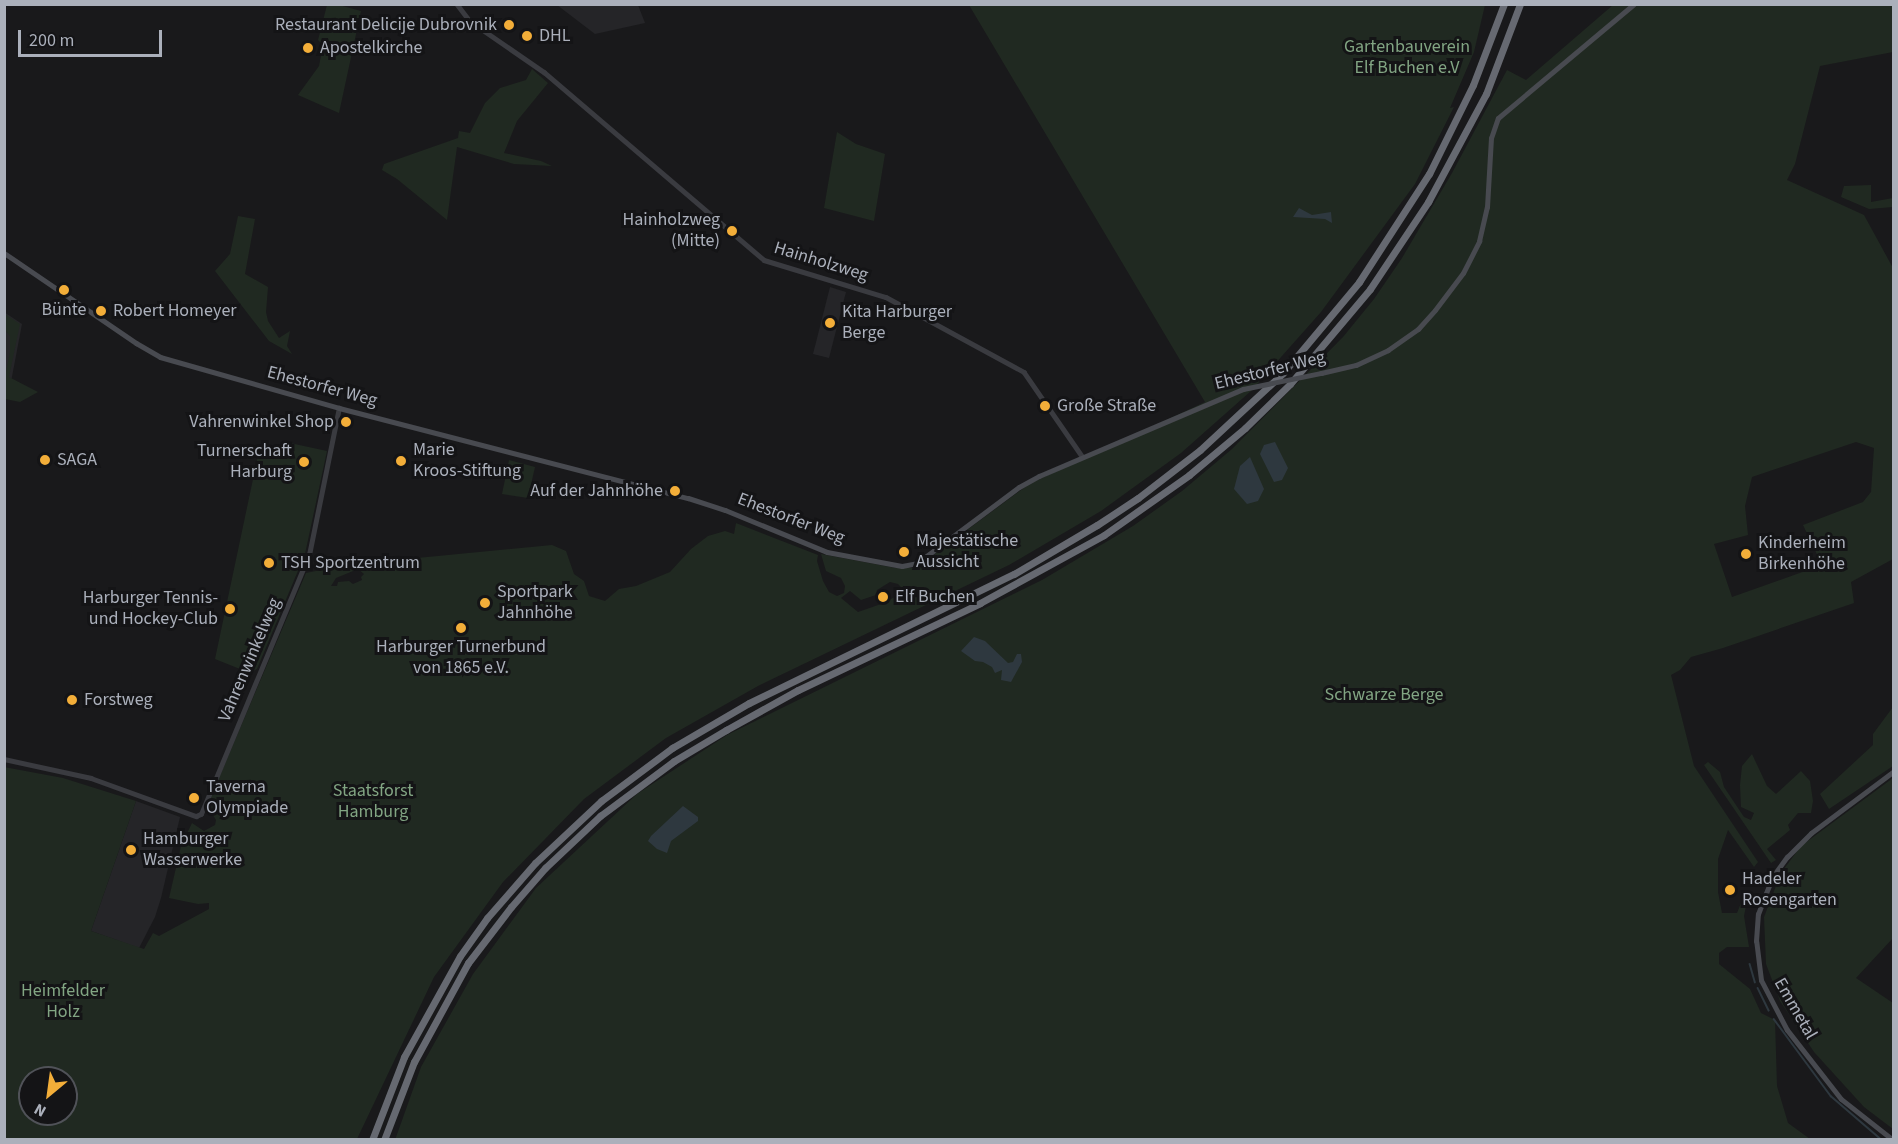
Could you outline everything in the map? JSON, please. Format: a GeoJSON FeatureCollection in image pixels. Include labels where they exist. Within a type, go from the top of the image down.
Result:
{"type":"FeatureCollection","features":[{"type":"Feature","properties":{"kind":"highway"},"geometry":{"type":"LineString","coordinates":[[372,1140],[404,1057],[460,956],[487,918],[535,863],[601,801],[672,748],[749,703],[1014,573],[1080,536],[1138,498],[1200,450],[1283,373],[1359,282],[1430,174],[1473,85],[1504,4]]}},
{"type":"Feature","properties":{"kind":"highway"},"geometry":{"type":"LineString","coordinates":[[384,1140],[414,1062],[468,963],[538,876],[600,816],[674,761],[726,730],[798,690],[980,603],[1104,535],[1189,475],[1245,428],[1282,391],[1348,317],[1423,210],[1474,120],[1494,75],[1520,4]]}},
{"type":"Feature","properties":{"kind":"main road","name":"Ehestorfer Weg"},"geometry":{"type":"LineString","coordinates":[[4,253],[155,355],[339,408],[696,501],[827,552],[908,566],[921,561],[1023,484],[1082,456],[1243,389],[1322,373],[1367,360],[1397,344],[1428,319],[1471,260],[1484,226],[1491,138],[1498,118],[1506,109],[1554,74],[1634,4]]}},
{"type":"Feature","properties":{"kind":"main road","name":"Emmetal"},"geometry":{"type":"LineString","coordinates":[[1893,771],[1811,832],[1787,857],[1773,876],[1764,898],[1758,914],[1755,941],[1761,980],[1787,1030],[1841,1099],[1893,1140]]}},
{"type":"Feature","properties":{"kind":"street","name":"Hainholzweg"},"geometry":{"type":"LineString","coordinates":[[457,4],[466,17],[544,72],[764,260],[886,297],[1024,372],[1082,456]]}},
{"type":"Feature","properties":{"kind":"street","name":"Vahrenwinkelweg"},"geometry":{"type":"LineString","coordinates":[[4,759],[91,778],[196,816],[201,814],[309,555],[339,408]]}},
{"type":"Feature","properties":{"kind":"shaded area"},"geometry":{"type":"Polygon","coordinates":[[[557,5],[638,5],[645,23],[595,34],[557,5]]]}},
{"type":"Feature","properties":{"kind":"shaded area"},"geometry":{"type":"Polygon","coordinates":[[[1299,208],[1312,215],[1331,212],[1332,223],[1325,219],[1293,217],[1299,208]]]}},
{"type":"Feature","properties":{"kind":"shaded area","name":"Kita Harburger Berge"},"geometry":{"type":"Polygon","coordinates":[[[830,287],[846,292],[829,358],[813,354],[830,287]]]}},
{"type":"Feature","properties":{"kind":"shaded area"},"geometry":{"type":"Polygon","coordinates":[[[4,312],[22,324],[11,382],[4,385],[4,312]]]}},
{"type":"Feature","properties":{"kind":"shaded area"},"geometry":{"type":"Polygon","coordinates":[[[1275,442],[1288,468],[1282,480],[1274,482],[1260,454],[1264,445],[1275,442]]]}},
{"type":"Feature","properties":{"kind":"shaded area"},"geometry":{"type":"Polygon","coordinates":[[[1250,457],[1264,489],[1258,501],[1247,504],[1234,489],[1240,466],[1250,457]]]}},
{"type":"Feature","properties":{"kind":"shaded area"},"geometry":{"type":"Polygon","coordinates":[[[974,637],[985,641],[1008,663],[1013,662],[1017,654],[1021,654],[1022,662],[1011,682],[1001,680],[1002,670],[995,673],[992,667],[975,661],[961,651],[974,637]]]}},
{"type":"Feature","properties":{"kind":"shaded area"},"geometry":{"type":"Polygon","coordinates":[[[136,801],[180,817],[161,898],[155,917],[139,948],[91,931],[136,801]]]}},
{"type":"Feature","properties":{"kind":"shaded area"},"geometry":{"type":"Polygon","coordinates":[[[683,806],[698,817],[698,821],[671,841],[667,853],[657,849],[648,841],[651,836],[683,806]]]}},
{"type":"Feature","properties":{"kind":"green space"},"geometry":{"type":"Polygon","coordinates":[[[327,5],[339,5],[361,11],[339,113],[298,95],[319,66],[323,45],[318,40],[327,5]]]}},
{"type":"Feature","properties":{"kind":"green space"},"geometry":{"type":"Polygon","coordinates":[[[969,5],[1485,5],[1474,52],[1450,108],[1454,107],[1415,184],[1321,312],[1251,391],[1181,453],[1101,511],[1009,565],[758,686],[666,738],[584,799],[503,882],[434,977],[357,1139],[5,1139],[4,767],[63,778],[136,801],[91,931],[144,949],[153,933],[159,936],[209,909],[209,903],[198,904],[169,898],[181,846],[192,823],[204,831],[215,825],[216,820],[207,806],[306,573],[345,565],[552,545],[566,551],[574,574],[584,581],[589,596],[605,601],[619,589],[636,586],[670,572],[691,549],[708,536],[725,531],[734,534],[736,523],[818,555],[817,561],[823,581],[829,592],[837,596],[844,593],[845,586],[841,578],[826,571],[821,554],[896,568],[916,568],[1029,484],[1205,402],[969,5]],[[358,569],[336,578],[331,586],[337,586],[338,582],[349,581],[353,584],[362,580],[361,577],[364,574],[358,569]],[[890,582],[877,590],[876,595],[861,600],[850,591],[841,598],[858,612],[884,603],[905,591],[898,584],[890,582]]]}},
{"type":"Feature","properties":{"kind":"green space","name":"Schwarze Berge"},"geometry":{"type":"Polygon","coordinates":[[[1613,5],[1893,5],[1893,52],[1820,66],[1795,164],[1787,180],[1864,215],[1893,268],[1893,559],[1851,582],[1854,603],[1691,657],[1680,670],[1671,675],[1694,766],[1758,862],[1754,867],[1728,830],[1718,859],[1718,892],[1722,913],[1737,913],[1745,893],[1748,896],[1744,916],[1749,947],[1727,947],[1719,953],[1719,964],[1750,989],[1761,1013],[1775,1020],[1777,1086],[1788,1123],[1810,1139],[395,1140],[421,1067],[473,974],[536,888],[637,794],[727,735],[1042,580],[1133,526],[1182,491],[1232,449],[1343,337],[1374,299],[1402,258],[1452,173],[1507,70],[1526,80],[1613,5]],[[1856,442],[1752,477],[1745,506],[1748,535],[1714,544],[1732,597],[1822,565],[1803,525],[1863,502],[1871,492],[1874,448],[1856,442]]]}},
{"type":"Feature","properties":{"kind":"green space"},"geometry":{"type":"Polygon","coordinates":[[[532,69],[548,83],[517,121],[504,153],[541,161],[552,166],[514,164],[457,147],[447,220],[397,179],[382,170],[384,164],[458,138],[459,131],[470,133],[485,103],[500,88],[526,80],[532,69]]]}},
{"type":"Feature","properties":{"kind":"green space"},"geometry":{"type":"Polygon","coordinates":[[[837,132],[856,144],[885,154],[874,221],[824,208],[837,132]]]}},
{"type":"Feature","properties":{"kind":"green space"},"geometry":{"type":"Polygon","coordinates":[[[1871,185],[1871,202],[1893,198],[1893,207],[1869,209],[1841,197],[1844,186],[1871,185]]]}},
{"type":"Feature","properties":{"kind":"green space"},"geometry":{"type":"Polygon","coordinates":[[[238,216],[255,219],[245,274],[268,287],[266,312],[268,321],[279,338],[290,331],[287,346],[292,354],[269,341],[215,271],[230,254],[238,216]]]}},
{"type":"Feature","properties":{"kind":"green space"},"geometry":{"type":"Polygon","coordinates":[[[5,314],[20,324],[9,377],[38,392],[20,402],[5,399],[5,376],[10,352],[10,336],[5,330],[5,314]]]}},
{"type":"Feature","properties":{"kind":"green space","name":"TSH Sportzentrum"},"geometry":{"type":"Polygon","coordinates":[[[290,443],[327,451],[305,554],[257,669],[250,673],[215,659],[260,446],[287,452],[290,443]]]}},
{"type":"Feature","properties":{"kind":"green space"},"geometry":{"type":"Polygon","coordinates":[[[509,460],[535,467],[528,498],[502,494],[509,460]]]}},
{"type":"Feature","properties":{"kind":"green space"},"geometry":{"type":"Polygon","coordinates":[[[1893,707],[1893,766],[1829,809],[1820,794],[1873,745],[1873,734],[1893,707]]]}},
{"type":"Feature","properties":{"kind":"green space"},"geometry":{"type":"Polygon","coordinates":[[[1752,754],[1767,786],[1776,794],[1801,771],[1810,781],[1813,801],[1811,813],[1798,813],[1788,825],[1790,830],[1767,849],[1776,860],[1771,863],[1704,765],[1708,762],[1720,772],[1724,787],[1744,817],[1751,820],[1754,813],[1741,807],[1740,785],[1742,766],[1752,754]]]}},
{"type":"Feature","properties":{"kind":"green space"},"geometry":{"type":"Polygon","coordinates":[[[1893,778],[1893,938],[1856,978],[1893,1003],[1893,1129],[1864,1107],[1814,1052],[1780,1001],[1766,964],[1764,917],[1781,873],[1801,846],[1893,778]]]}},
{"type":"Feature","properties":{"kind":"waterway"},"geometry":{"type":"LineString","coordinates":[[1750,964],[1755,982]]}},
{"type":"Feature","properties":{"kind":"waterway"},"geometry":{"type":"LineString","coordinates":[[1758,988],[1769,1011]]}},
{"type":"Feature","properties":{"kind":"waterway"},"geometry":{"type":"LineString","coordinates":[[1774,1019],[1831,1096],[1882,1140]]}},
{"type":"Feature","properties":{"kind":"place","name":"Restaurant Delicije Dubrovnik"},"geometry":{"type":"Point","coordinates":[509,25]}},
{"type":"Feature","properties":{"kind":"place","name":"DHL"},"geometry":{"type":"Point","coordinates":[527,36]}},
{"type":"Feature","properties":{"kind":"place","name":"Apostelkirche"},"geometry":{"type":"Point","coordinates":[308,48]}},
{"type":"Feature","properties":{"kind":"place","name":"Hainholzweg (Mitte)"},"geometry":{"type":"Point","coordinates":[732,231]}},
{"type":"Feature","properties":{"kind":"place","name":"Bünte"},"geometry":{"type":"Point","coordinates":[64,290]}},
{"type":"Feature","properties":{"kind":"place","name":"Robert Homeyer"},"geometry":{"type":"Point","coordinates":[101,311]}},
{"type":"Feature","properties":{"kind":"place","name":"Kita Harburger Berge"},"geometry":{"type":"Point","coordinates":[830,323]}},
{"type":"Feature","properties":{"kind":"place","name":"Große Straße"},"geometry":{"type":"Point","coordinates":[1045,406]}},
{"type":"Feature","properties":{"kind":"place","name":"Vahrenwinkel Shop"},"geometry":{"type":"Point","coordinates":[346,422]}},
{"type":"Feature","properties":{"kind":"place","name":"SAGA"},"geometry":{"type":"Point","coordinates":[45,460]}},
{"type":"Feature","properties":{"kind":"place","name":"Marie Kroos-Stiftung"},"geometry":{"type":"Point","coordinates":[401,461]}},
{"type":"Feature","properties":{"kind":"place","name":"Turnerschaft Harburg"},"geometry":{"type":"Point","coordinates":[304,462]}},
{"type":"Feature","properties":{"kind":"place","name":"Auf der Jahnhöhe"},"geometry":{"type":"Point","coordinates":[675,491]}},
{"type":"Feature","properties":{"kind":"place","name":"Majestätische Aussicht"},"geometry":{"type":"Point","coordinates":[904,552]}},
{"type":"Feature","properties":{"kind":"place","name":"Kinderheim Birkenhöhe"},"geometry":{"type":"Point","coordinates":[1746,554]}},
{"type":"Feature","properties":{"kind":"place","name":"TSH Sportzentrum"},"geometry":{"type":"Point","coordinates":[269,563]}},
{"type":"Feature","properties":{"kind":"place","name":"Elf Buchen"},"geometry":{"type":"Point","coordinates":[883,597]}},
{"type":"Feature","properties":{"kind":"place","name":"Sportpark Jahnhöhe"},"geometry":{"type":"Point","coordinates":[485,603]}},
{"type":"Feature","properties":{"kind":"place","name":"Harburger Tennis- und Hockey-Club"},"geometry":{"type":"Point","coordinates":[230,609]}},
{"type":"Feature","properties":{"kind":"place","name":"Harburger Turnerbund von 1865 e.V."},"geometry":{"type":"Point","coordinates":[461,628]}},
{"type":"Feature","properties":{"kind":"place","name":"Forstweg"},"geometry":{"type":"Point","coordinates":[72,700]}},
{"type":"Feature","properties":{"kind":"place","name":"Taverna Olympiade"},"geometry":{"type":"Point","coordinates":[194,798]}},
{"type":"Feature","properties":{"kind":"place","name":"Hamburger Wasserwerke"},"geometry":{"type":"Point","coordinates":[131,850]}},
{"type":"Feature","properties":{"kind":"place","name":"Hadeler Rosengarten"},"geometry":{"type":"Point","coordinates":[1730,890]}},
{"type":"Feature","properties":{"kind":"park label","name":"Gartenbauverein Elf Buchen e.V"},"geometry":{"type":"Point","coordinates":[1407,58]}},
{"type":"Feature","properties":{"kind":"park label","name":"Staatsforst Hamburg"},"geometry":{"type":"Point","coordinates":[373,802]}},
{"type":"Feature","properties":{"kind":"park label","name":"Heimfelder Holz"},"geometry":{"type":"Point","coordinates":[63,1002]}}]}
